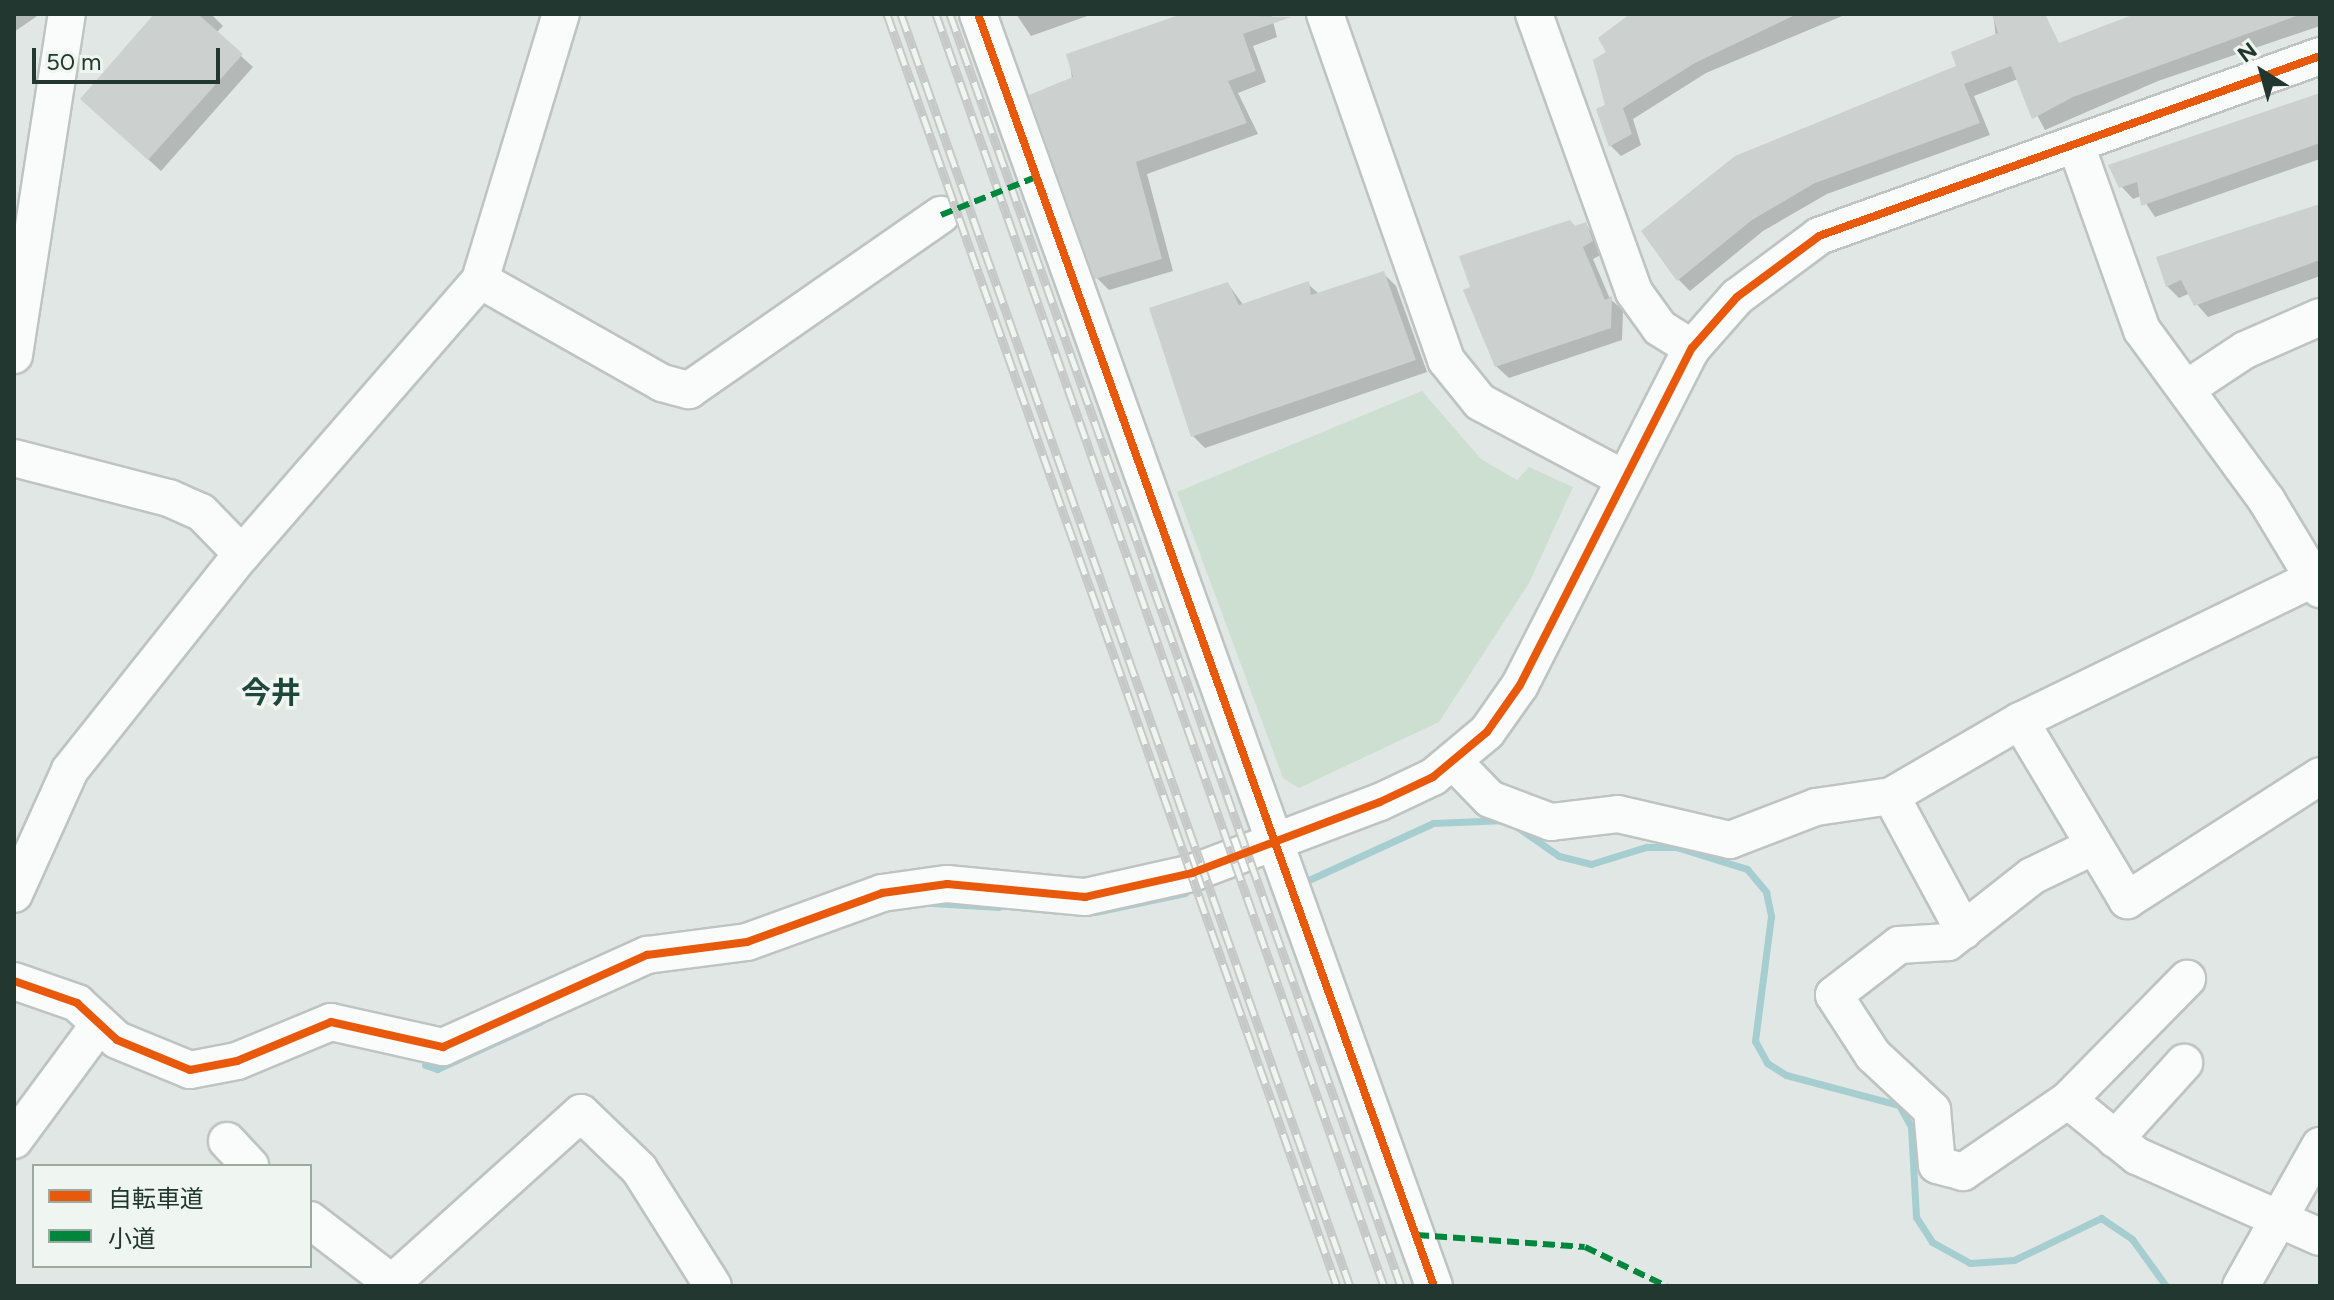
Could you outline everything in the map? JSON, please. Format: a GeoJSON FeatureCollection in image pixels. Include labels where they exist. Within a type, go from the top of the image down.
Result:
{"type":"FeatureCollection","features":[{"type":"Feature","properties":{"kind":"street"},"geometry":{"type":"LineString","coordinates":[[14,355],[67,14]]}},
{"type":"Feature","properties":{"kind":"street"},"geometry":{"type":"LineString","coordinates":[[14,894],[70,770],[242,554],[480,280],[561,14]]}},
{"type":"Feature","properties":{"kind":"street"},"geometry":{"type":"LineString","coordinates":[[978,14],[1273,845],[1434,1286]]}},
{"type":"Feature","properties":{"kind":"street"},"geometry":{"type":"LineString","coordinates":[[1325,14],[1446,360],[1480,402],[1623,478]]}},
{"type":"Feature","properties":{"kind":"street"},"geometry":{"type":"LineString","coordinates":[[1534,14],[1634,292],[1660,328],[1692,348]]}},
{"type":"Feature","properties":{"kind":"street"},"geometry":{"type":"LineString","coordinates":[[14,981],[77,1003],[98,1026],[190,1070],[237,1061],[331,1022],[443,1047],[647,955],[747,942],[882,893],[947,884],[1085,897],[1192,873],[1273,845],[1433,777],[1487,732],[1520,685],[1692,348],[1737,297],[1819,236],[2320,56]]}},
{"type":"Feature","properties":{"kind":"street"},"geometry":{"type":"LineString","coordinates":[[1453,761],[1490,799],[1551,822],[1618,814],[1730,840],[1816,807],[1891,796],[2020,721],[2317,584],[2186,389],[2142,330],[2076,145]]}},
{"type":"Feature","properties":{"kind":"street"},"geometry":{"type":"LineString","coordinates":[[480,280],[662,383],[689,390],[941,215]]}},
{"type":"Feature","properties":{"kind":"street"},"geometry":{"type":"LineString","coordinates":[[2186,389],[2245,350],[2320,317]]}},
{"type":"Feature","properties":{"kind":"street"},"geometry":{"type":"LineString","coordinates":[[14,458],[169,498],[201,512],[242,554]]}},
{"type":"Feature","properties":{"kind":"street"},"geometry":{"type":"LineString","coordinates":[[2020,721],[2092,847],[2127,900],[2320,776]]}},
{"type":"Feature","properties":{"kind":"street"},"geometry":{"type":"LineString","coordinates":[[1891,796],[1964,931]]}},
{"type":"Feature","properties":{"kind":"street"},"geometry":{"type":"LineString","coordinates":[[2092,847],[2032,876],[1948,942],[1899,945],[1834,995],[1873,1055],[1932,1110],[1937,1165],[1963,1172],[2068,1100],[2187,979]]}},
{"type":"Feature","properties":{"kind":"street"},"geometry":{"type":"LineString","coordinates":[[14,1140],[98,1026]]}},
{"type":"Feature","properties":{"kind":"street"},"geometry":{"type":"LineString","coordinates":[[2115,1139],[2184,1063]]}},
{"type":"Feature","properties":{"kind":"street"},"geometry":{"type":"LineString","coordinates":[[2068,1100],[2137,1156],[2320,1237]]}},
{"type":"Feature","properties":{"kind":"street"},"geometry":{"type":"LineString","coordinates":[[312,1222],[392,1283],[581,1113],[639,1169],[713,1286]]}},
{"type":"Feature","properties":{"kind":"street"},"geometry":{"type":"LineString","coordinates":[[2241,1286],[2320,1146]]}},
{"type":"Feature","properties":{"kind":"green space"},"geometry":{"type":"Polygon","coordinates":[[[1422,391],[1481,459],[1517,480],[1529,467],[1573,487],[1529,583],[1439,722],[1299,788],[1283,778],[1177,492],[1422,391]]]}},
{"type":"Feature","properties":{"kind":"building"},"geometry":{"type":"Polygon","coordinates":[[[154,14],[198,14],[243,54],[148,160],[80,99],[154,14]]]}},
{"type":"Feature","properties":{"kind":"building"},"geometry":{"type":"Polygon","coordinates":[[[1182,14],[1291,17],[1243,34],[1256,71],[1228,81],[1247,123],[1136,162],[1162,259],[1095,279],[1029,95],[1073,77],[1066,54],[1182,14]]]}},
{"type":"Feature","properties":{"kind":"building"},"geometry":{"type":"Polygon","coordinates":[[[1630,14],[1797,14],[1695,63],[1623,108],[1632,134],[1609,147],[1596,109],[1605,105],[1593,60],[1606,52],[1598,38],[1630,14]]]}},
{"type":"Feature","properties":{"kind":"building"},"geometry":{"type":"Polygon","coordinates":[[[1992,14],[2045,14],[2059,43],[2135,14],[2299,15],[2073,97],[2032,119],[2011,66],[1964,84],[1980,123],[1815,183],[1752,220],[1677,281],[1641,231],[1735,156],[1956,66],[1951,52],[1998,33],[1992,14]]]}},
{"type":"Feature","properties":{"kind":"building"},"geometry":{"type":"Polygon","coordinates":[[[2320,93],[2320,143],[2141,206],[2137,182],[2119,188],[2108,165],[2320,93]]]}},
{"type":"Feature","properties":{"kind":"building"},"geometry":{"type":"Polygon","coordinates":[[[2320,204],[2320,260],[2194,306],[2181,280],[2166,287],[2156,257],[2320,204]]]}},
{"type":"Feature","properties":{"kind":"building"},"geometry":{"type":"Polygon","coordinates":[[[1570,220],[1575,226],[1586,222],[1593,241],[1583,247],[1605,300],[1612,296],[1611,328],[1495,367],[1463,290],[1470,287],[1459,256],[1570,220]]]}},
{"type":"Feature","properties":{"kind":"building"},"geometry":{"type":"Polygon","coordinates":[[[1384,271],[1416,360],[1191,437],[1149,308],[1228,282],[1239,305],[1309,281],[1311,295],[1384,271]]]}},
{"type":"Feature","properties":{"kind":"waterway"},"geometry":{"type":"LineString","coordinates":[[1300,884],[1433,823],[1507,820],[1559,856],[1591,864],[1646,847],[1676,847],[1747,869],[1766,892],[1771,916],[1755,1041],[1767,1063],[1786,1075],[1899,1105],[1911,1127],[1916,1217],[1932,1242],[1970,1263],[2014,1260],[2101,1218],[2132,1239],[2166,1286]]}},
{"type":"Feature","properties":{"kind":"waterway"},"geometry":{"type":"LineString","coordinates":[[1095,912],[1185,893]]}},
{"type":"Feature","properties":{"kind":"waterway"},"geometry":{"type":"LineString","coordinates":[[932,903],[999,907]]}},
{"type":"Feature","properties":{"kind":"waterway"},"geometry":{"type":"LineString","coordinates":[[425,1065],[437,1069],[540,1022]]}},
{"type":"Feature","properties":{"kind":"railway"},"geometry":{"type":"LineString","coordinates":[[887,14],[1337,1286]]}},
{"type":"Feature","properties":{"kind":"railway"},"geometry":{"type":"LineString","coordinates":[[901,14],[1350,1286]]}},
{"type":"Feature","properties":{"kind":"railway"},"geometry":{"type":"LineString","coordinates":[[936,14],[1384,1286]]}},
{"type":"Feature","properties":{"kind":"railway"},"geometry":{"type":"LineString","coordinates":[[950,14],[1401,1286]]}},
{"type":"Feature","properties":{"kind":"marked path"},"geometry":{"type":"LineString","coordinates":[[941,215],[1036,177]]}},
{"type":"Feature","properties":{"kind":"marked path"},"geometry":{"type":"LineString","coordinates":[[1417,1235],[1585,1247],[1666,1286]]}},
{"type":"Feature","properties":{"kind":"cycle path"},"geometry":{"type":"LineString","coordinates":[[978,14],[1434,1286]]}},
{"type":"Feature","properties":{"kind":"cycle path"},"geometry":{"type":"LineString","coordinates":[[14,981],[77,1003],[117,1040],[190,1070],[237,1061],[331,1022],[443,1047],[647,955],[747,942],[882,893],[947,884],[1085,897],[1192,873],[1380,802],[1433,777],[1487,732],[1520,685],[1692,348],[1737,297],[1819,236],[2320,56]]}},
{"type":"Feature","properties":{"kind":"district","name":"今井"},"geometry":{"type":"Point","coordinates":[271,693]}}]}
